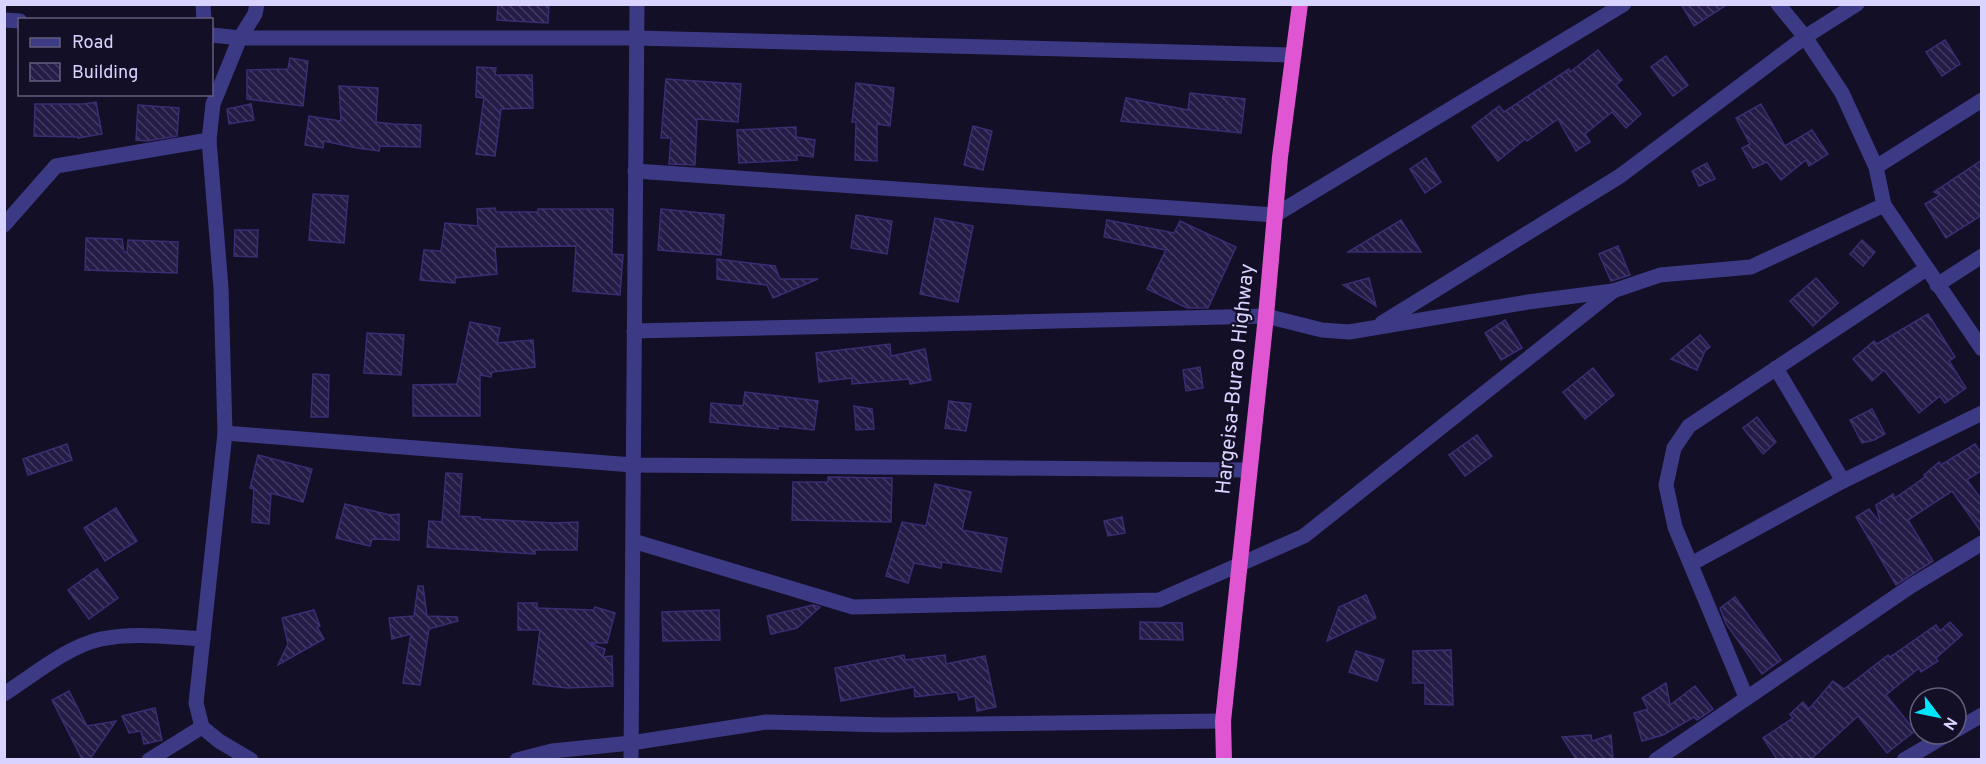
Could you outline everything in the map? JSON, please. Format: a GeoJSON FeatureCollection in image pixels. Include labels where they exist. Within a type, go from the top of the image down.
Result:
{"type":"FeatureCollection","features":[{"type":"Feature","properties":{"kind":"highway","name":"Hargeisa-Burao Highway"},"geometry":{"type":"LineString","coordinates":[[1224,759],[1223,721],[1266,316],[1280,157],[1300,4]]}},
{"type":"Feature","properties":{"kind":"street"},"geometry":{"type":"LineString","coordinates":[[251,759],[219,741],[202,728],[196,703],[225,433],[221,288],[210,140],[213,104],[240,38],[255,14],[256,4]]}},
{"type":"Feature","properties":{"kind":"street"},"geometry":{"type":"LineString","coordinates":[[631,759],[637,4]]}},
{"type":"Feature","properties":{"kind":"street"},"geometry":{"type":"LineString","coordinates":[[635,171],[1275,215],[1624,4]]}},
{"type":"Feature","properties":{"kind":"street"},"geometry":{"type":"LineString","coordinates":[[1778,4],[1805,37],[1842,93],[1876,167],[1884,205],[1982,349]]}},
{"type":"Feature","properties":{"kind":"street"},"geometry":{"type":"LineString","coordinates":[[1375,327],[1620,176],[1805,37],[1857,4]]}},
{"type":"Feature","properties":{"kind":"street"},"geometry":{"type":"LineString","coordinates":[[213,35],[240,38],[636,38],[1294,55]]}},
{"type":"Feature","properties":{"kind":"street"},"geometry":{"type":"LineString","coordinates":[[1876,167],[1982,100]]}},
{"type":"Feature","properties":{"kind":"street"},"geometry":{"type":"LineString","coordinates":[[4,225],[56,166],[210,140]]}},
{"type":"Feature","properties":{"kind":"street"},"geometry":{"type":"LineString","coordinates":[[634,331],[1266,316],[1322,330],[1349,332],[1528,302],[1613,291],[1660,275],[1751,267],[1884,205]]}},
{"type":"Feature","properties":{"kind":"street"},"geometry":{"type":"LineString","coordinates":[[1937,285],[1982,256]]}},
{"type":"Feature","properties":{"kind":"street"},"geometry":{"type":"LineString","coordinates":[[1746,697],[1675,527],[1666,485],[1674,448],[1689,426],[1926,269]]}},
{"type":"Feature","properties":{"kind":"street"},"geometry":{"type":"LineString","coordinates":[[633,541],[853,607],[1159,600],[1304,536],[1613,291]]}},
{"type":"Feature","properties":{"kind":"street"},"geometry":{"type":"LineString","coordinates":[[1776,368],[1843,481]]}},
{"type":"Feature","properties":{"kind":"street"},"geometry":{"type":"LineString","coordinates":[[1691,564],[1843,481],[1982,413]]}},
{"type":"Feature","properties":{"kind":"street"},"geometry":{"type":"LineString","coordinates":[[225,433],[633,465],[1249,470]]}},
{"type":"Feature","properties":{"kind":"street"},"geometry":{"type":"LineString","coordinates":[[1656,759],[1911,586],[1982,543]]}},
{"type":"Feature","properties":{"kind":"street"},"geometry":{"type":"LineString","coordinates":[[4,694],[69,652],[100,639],[135,635],[203,639]]}},
{"type":"Feature","properties":{"kind":"street"},"geometry":{"type":"LineString","coordinates":[[1968,723],[1982,715]]}},
{"type":"Feature","properties":{"kind":"street"},"geometry":{"type":"LineString","coordinates":[[517,759],[552,751],[631,743],[766,722],[899,724],[1223,721]]}},
{"type":"Feature","properties":{"kind":"street"},"geometry":{"type":"LineString","coordinates":[[149,759],[202,728]]}},
{"type":"Feature","properties":{"kind":"street"},"geometry":{"type":"LineString","coordinates":[[1904,759],[1927,746]]}},
{"type":"Feature","properties":{"kind":"building"},"geometry":{"type":"Polygon","coordinates":[[[498,4],[549,4],[548,23],[497,20],[498,4]]]}},
{"type":"Feature","properties":{"kind":"building"},"geometry":{"type":"Polygon","coordinates":[[[1681,4],[1728,4],[1694,26],[1681,4]]]}},
{"type":"Feature","properties":{"kind":"building"},"geometry":{"type":"Polygon","coordinates":[[[1945,40],[1960,64],[1942,76],[1926,52],[1945,40]]]}},
{"type":"Feature","properties":{"kind":"building"},"geometry":{"type":"Polygon","coordinates":[[[1598,50],[1622,80],[1616,85],[1641,114],[1626,128],[1612,112],[1585,134],[1590,142],[1576,151],[1558,119],[1527,141],[1525,139],[1498,161],[1472,127],[1499,106],[1504,112],[1569,69],[1570,72],[1598,50]]]}},
{"type":"Feature","properties":{"kind":"building"},"geometry":{"type":"Polygon","coordinates":[[[1666,56],[1688,85],[1673,96],[1651,67],[1666,56]]]}},
{"type":"Feature","properties":{"kind":"building"},"geometry":{"type":"Polygon","coordinates":[[[290,58],[308,61],[303,106],[247,99],[247,70],[288,69],[290,58]]]}},
{"type":"Feature","properties":{"kind":"building"},"geometry":{"type":"Polygon","coordinates":[[[477,67],[496,68],[495,75],[532,75],[533,108],[501,109],[495,156],[476,154],[484,98],[476,97],[477,67]]]}},
{"type":"Feature","properties":{"kind":"building"},"geometry":{"type":"Polygon","coordinates":[[[666,79],[741,84],[738,122],[697,119],[695,165],[669,164],[671,138],[661,138],[666,79]]]}},
{"type":"Feature","properties":{"kind":"building"},"geometry":{"type":"Polygon","coordinates":[[[856,83],[894,88],[890,126],[877,124],[877,161],[855,160],[856,122],[852,122],[856,83]]]}},
{"type":"Feature","properties":{"kind":"building"},"geometry":{"type":"Polygon","coordinates":[[[339,86],[378,88],[376,122],[421,125],[420,147],[380,146],[379,151],[324,141],[323,148],[305,145],[309,116],[341,121],[339,86]]]}},
{"type":"Feature","properties":{"kind":"building"},"geometry":{"type":"Polygon","coordinates":[[[1190,93],[1245,99],[1241,133],[1121,121],[1126,98],[1188,110],[1190,93]]]}},
{"type":"Feature","properties":{"kind":"building"},"geometry":{"type":"Polygon","coordinates":[[[96,102],[102,134],[78,138],[34,136],[35,104],[96,102]]]}},
{"type":"Feature","properties":{"kind":"building"},"geometry":{"type":"Polygon","coordinates":[[[251,104],[254,120],[229,124],[227,109],[251,104]]]}},
{"type":"Feature","properties":{"kind":"building"},"geometry":{"type":"Polygon","coordinates":[[[1761,104],[1785,146],[1812,130],[1828,154],[1809,166],[1806,160],[1781,180],[1767,162],[1753,168],[1742,148],[1750,144],[1736,118],[1761,104]]]}},
{"type":"Feature","properties":{"kind":"building"},"geometry":{"type":"Polygon","coordinates":[[[138,105],[179,108],[177,136],[147,141],[136,140],[138,105]]]}},
{"type":"Feature","properties":{"kind":"building"},"geometry":{"type":"Polygon","coordinates":[[[973,126],[992,131],[983,170],[964,165],[973,126]]]}},
{"type":"Feature","properties":{"kind":"building"},"geometry":{"type":"Polygon","coordinates":[[[796,127],[796,137],[815,140],[813,157],[797,155],[797,160],[739,163],[737,130],[796,127]]]}},
{"type":"Feature","properties":{"kind":"building"},"geometry":{"type":"Polygon","coordinates":[[[1426,158],[1441,182],[1425,193],[1410,169],[1426,158]]]}},
{"type":"Feature","properties":{"kind":"building"},"geometry":{"type":"Polygon","coordinates":[[[1982,160],[1982,215],[1946,238],[1925,204],[1940,195],[1934,192],[1982,160]]]}},
{"type":"Feature","properties":{"kind":"building"},"geometry":{"type":"Polygon","coordinates":[[[1707,163],[1715,179],[1699,186],[1692,171],[1707,163]]]}},
{"type":"Feature","properties":{"kind":"building"},"geometry":{"type":"Polygon","coordinates":[[[313,194],[348,196],[344,243],[309,240],[313,194]]]}},
{"type":"Feature","properties":{"kind":"building"},"geometry":{"type":"Polygon","coordinates":[[[495,208],[496,212],[538,212],[538,209],[613,209],[612,254],[623,255],[620,295],[573,291],[576,246],[495,247],[497,274],[455,278],[455,283],[420,280],[424,250],[441,251],[445,223],[478,226],[477,209],[495,208]]]}},
{"type":"Feature","properties":{"kind":"building"},"geometry":{"type":"Polygon","coordinates":[[[661,209],[724,215],[721,255],[658,250],[661,209]]]}},
{"type":"Feature","properties":{"kind":"building"},"geometry":{"type":"Polygon","coordinates":[[[856,215],[892,221],[887,254],[851,248],[856,215]]]}},
{"type":"Feature","properties":{"kind":"building"},"geometry":{"type":"Polygon","coordinates":[[[935,218],[973,226],[958,302],[920,294],[935,218]]]}},
{"type":"Feature","properties":{"kind":"building"},"geometry":{"type":"Polygon","coordinates":[[[1107,220],[1174,233],[1180,221],[1236,247],[1208,308],[1187,308],[1147,289],[1166,250],[1104,237],[1107,220]]]}},
{"type":"Feature","properties":{"kind":"building"},"geometry":{"type":"Polygon","coordinates":[[[1401,220],[1421,252],[1348,252],[1401,220]]]}},
{"type":"Feature","properties":{"kind":"building"},"geometry":{"type":"Polygon","coordinates":[[[235,230],[258,230],[257,257],[234,256],[235,230]]]}},
{"type":"Feature","properties":{"kind":"building"},"geometry":{"type":"Polygon","coordinates":[[[86,238],[122,239],[124,252],[127,252],[128,240],[178,242],[177,273],[85,270],[86,238]]]}},
{"type":"Feature","properties":{"kind":"building"},"geometry":{"type":"Polygon","coordinates":[[[1862,240],[1875,252],[1863,266],[1850,254],[1862,240]]]}},
{"type":"Feature","properties":{"kind":"building"},"geometry":{"type":"Polygon","coordinates":[[[1618,246],[1630,275],[1611,281],[1599,254],[1618,246]]]}},
{"type":"Feature","properties":{"kind":"building"},"geometry":{"type":"Polygon","coordinates":[[[717,259],[775,266],[780,279],[818,279],[773,298],[767,285],[717,279],[717,259]]]}},
{"type":"Feature","properties":{"kind":"building"},"geometry":{"type":"Polygon","coordinates":[[[1369,278],[1376,306],[1343,285],[1369,278]]]}},
{"type":"Feature","properties":{"kind":"building"},"geometry":{"type":"Polygon","coordinates":[[[1816,278],[1838,303],[1813,326],[1790,301],[1816,278]]]}},
{"type":"Feature","properties":{"kind":"building"},"geometry":{"type":"Polygon","coordinates":[[[1928,314],[1955,357],[1949,361],[1966,388],[1945,403],[1940,396],[1919,413],[1884,370],[1872,381],[1853,359],[1874,341],[1877,344],[1928,314]]]}},
{"type":"Feature","properties":{"kind":"building"},"geometry":{"type":"Polygon","coordinates":[[[1505,320],[1522,348],[1501,360],[1485,333],[1505,320]]]}},
{"type":"Feature","properties":{"kind":"building"},"geometry":{"type":"Polygon","coordinates":[[[470,322],[500,328],[497,343],[533,340],[535,367],[492,372],[491,377],[480,375],[480,416],[413,416],[413,385],[457,384],[470,322]]]}},
{"type":"Feature","properties":{"kind":"building"},"geometry":{"type":"Polygon","coordinates":[[[367,333],[404,335],[401,375],[364,373],[367,333]]]}},
{"type":"Feature","properties":{"kind":"building"},"geometry":{"type":"Polygon","coordinates":[[[1700,335],[1710,347],[1705,351],[1697,370],[1671,359],[1700,335]]]}},
{"type":"Feature","properties":{"kind":"building"},"geometry":{"type":"Polygon","coordinates":[[[890,344],[891,356],[925,349],[931,380],[910,384],[909,379],[852,384],[852,378],[819,382],[816,353],[890,344]]]}},
{"type":"Feature","properties":{"kind":"building"},"geometry":{"type":"Polygon","coordinates":[[[1200,367],[1203,388],[1186,391],[1183,370],[1200,367]]]}},
{"type":"Feature","properties":{"kind":"building"},"geometry":{"type":"Polygon","coordinates":[[[1593,368],[1614,395],[1585,419],[1563,392],[1593,368]]]}},
{"type":"Feature","properties":{"kind":"building"},"geometry":{"type":"Polygon","coordinates":[[[313,374],[329,375],[328,417],[311,417],[313,374]]]}},
{"type":"Feature","properties":{"kind":"building"},"geometry":{"type":"Polygon","coordinates":[[[745,392],[818,401],[814,430],[710,422],[711,403],[743,406],[745,392]]]}},
{"type":"Feature","properties":{"kind":"building"},"geometry":{"type":"Polygon","coordinates":[[[949,401],[971,404],[966,431],[945,428],[949,401]]]}},
{"type":"Feature","properties":{"kind":"building"},"geometry":{"type":"Polygon","coordinates":[[[854,406],[872,409],[874,429],[856,430],[854,406]]]}},
{"type":"Feature","properties":{"kind":"building"},"geometry":{"type":"Polygon","coordinates":[[[1872,409],[1885,434],[1862,443],[1850,420],[1872,409]]]}},
{"type":"Feature","properties":{"kind":"building"},"geometry":{"type":"Polygon","coordinates":[[[1757,417],[1776,442],[1763,454],[1743,428],[1757,417]]]}},
{"type":"Feature","properties":{"kind":"building"},"geometry":{"type":"Polygon","coordinates":[[[1477,435],[1492,456],[1465,476],[1449,455],[1477,435]]]}},
{"type":"Feature","properties":{"kind":"building"},"geometry":{"type":"Polygon","coordinates":[[[67,444],[72,460],[28,475],[23,459],[67,444]]]}},
{"type":"Feature","properties":{"kind":"building"},"geometry":{"type":"Polygon","coordinates":[[[1975,444],[1982,454],[1982,470],[1967,480],[1982,500],[1982,533],[1952,491],[1908,520],[1933,561],[1896,585],[1856,517],[1869,509],[1881,524],[1876,505],[1893,494],[1895,498],[1925,477],[1924,475],[1939,462],[1941,465],[1975,444]]]}},
{"type":"Feature","properties":{"kind":"building"},"geometry":{"type":"Polygon","coordinates":[[[258,455],[312,469],[303,502],[271,493],[269,524],[252,522],[254,489],[250,488],[258,455]]]}},
{"type":"Feature","properties":{"kind":"building"},"geometry":{"type":"Polygon","coordinates":[[[446,473],[462,474],[459,516],[554,523],[578,522],[577,550],[535,550],[535,554],[427,547],[429,521],[442,522],[446,473]]]}},
{"type":"Feature","properties":{"kind":"building"},"geometry":{"type":"Polygon","coordinates":[[[828,477],[892,478],[891,522],[792,520],[793,482],[828,482],[828,477]]]}},
{"type":"Feature","properties":{"kind":"building"},"geometry":{"type":"Polygon","coordinates":[[[935,484],[971,492],[962,530],[1007,538],[1001,572],[942,562],[941,568],[914,563],[908,583],[886,576],[902,522],[926,526],[935,484]]]}},
{"type":"Feature","properties":{"kind":"building"},"geometry":{"type":"Polygon","coordinates":[[[345,504],[390,515],[399,514],[399,540],[372,539],[370,546],[336,538],[345,504]]]}},
{"type":"Feature","properties":{"kind":"building"},"geometry":{"type":"Polygon","coordinates":[[[116,508],[137,541],[105,561],[84,528],[116,508]]]}},
{"type":"Feature","properties":{"kind":"building"},"geometry":{"type":"Polygon","coordinates":[[[1122,517],[1125,533],[1108,536],[1104,521],[1122,517]]]}},
{"type":"Feature","properties":{"kind":"building"},"geometry":{"type":"Polygon","coordinates":[[[97,569],[118,598],[89,619],[68,590],[97,569]]]}},
{"type":"Feature","properties":{"kind":"building"},"geometry":{"type":"Polygon","coordinates":[[[418,586],[423,586],[427,616],[457,617],[458,621],[429,629],[420,685],[403,683],[411,634],[392,639],[389,618],[414,616],[418,586]]]}},
{"type":"Feature","properties":{"kind":"building"},"geometry":{"type":"Polygon","coordinates":[[[1366,595],[1376,618],[1327,641],[1339,607],[1366,595]]]}},
{"type":"Feature","properties":{"kind":"building"},"geometry":{"type":"Polygon","coordinates":[[[1735,597],[1781,660],[1762,674],[1726,624],[1720,608],[1735,597]]]}},
{"type":"Feature","properties":{"kind":"building"},"geometry":{"type":"Polygon","coordinates":[[[518,603],[537,603],[537,608],[594,610],[595,607],[615,613],[607,643],[588,643],[605,649],[603,657],[612,656],[613,686],[567,688],[533,684],[540,630],[518,630],[518,603]]]}},
{"type":"Feature","properties":{"kind":"building"},"geometry":{"type":"Polygon","coordinates":[[[813,605],[820,607],[797,628],[771,634],[767,616],[813,605]]]}},
{"type":"Feature","properties":{"kind":"building"},"geometry":{"type":"Polygon","coordinates":[[[314,610],[320,626],[317,627],[324,639],[278,665],[288,644],[282,618],[314,610]]]}},
{"type":"Feature","properties":{"kind":"building"},"geometry":{"type":"Polygon","coordinates":[[[719,610],[720,640],[663,641],[662,612],[719,610]]]}},
{"type":"Feature","properties":{"kind":"building"},"geometry":{"type":"Polygon","coordinates":[[[1140,622],[1182,623],[1183,640],[1140,639],[1140,622]]]}},
{"type":"Feature","properties":{"kind":"building"},"geometry":{"type":"Polygon","coordinates":[[[1950,622],[1962,635],[1936,658],[1938,661],[1921,672],[1919,668],[1886,695],[1908,722],[1908,736],[1887,753],[1858,716],[1811,759],[1777,759],[1763,738],[1793,718],[1790,714],[1803,702],[1809,709],[1833,681],[1844,689],[1888,655],[1890,657],[1936,625],[1940,631],[1950,622]]]}},
{"type":"Feature","properties":{"kind":"building"},"geometry":{"type":"Polygon","coordinates":[[[1451,650],[1453,705],[1425,704],[1425,683],[1413,683],[1413,651],[1451,650]]]}},
{"type":"Feature","properties":{"kind":"building"},"geometry":{"type":"Polygon","coordinates":[[[1356,651],[1384,660],[1377,681],[1349,672],[1356,651]]]}},
{"type":"Feature","properties":{"kind":"building"},"geometry":{"type":"Polygon","coordinates":[[[904,655],[905,660],[945,655],[946,664],[985,656],[996,707],[977,711],[975,696],[959,700],[957,692],[915,697],[914,687],[841,701],[835,668],[904,655]]]}},
{"type":"Feature","properties":{"kind":"building"},"geometry":{"type":"Polygon","coordinates":[[[1666,683],[1670,705],[1695,686],[1713,709],[1697,720],[1694,717],[1663,735],[1642,741],[1634,713],[1648,709],[1642,698],[1666,683]]]}},
{"type":"Feature","properties":{"kind":"building"},"geometry":{"type":"Polygon","coordinates":[[[69,691],[87,726],[116,721],[90,759],[82,759],[52,700],[69,691]]]}},
{"type":"Feature","properties":{"kind":"building"},"geometry":{"type":"Polygon","coordinates":[[[155,708],[162,740],[144,744],[141,731],[129,733],[122,716],[155,708]]]}},
{"type":"Feature","properties":{"kind":"building"},"geometry":{"type":"Polygon","coordinates":[[[1591,735],[1592,741],[1611,735],[1613,759],[1576,759],[1562,737],[1591,735]]]}}]}
